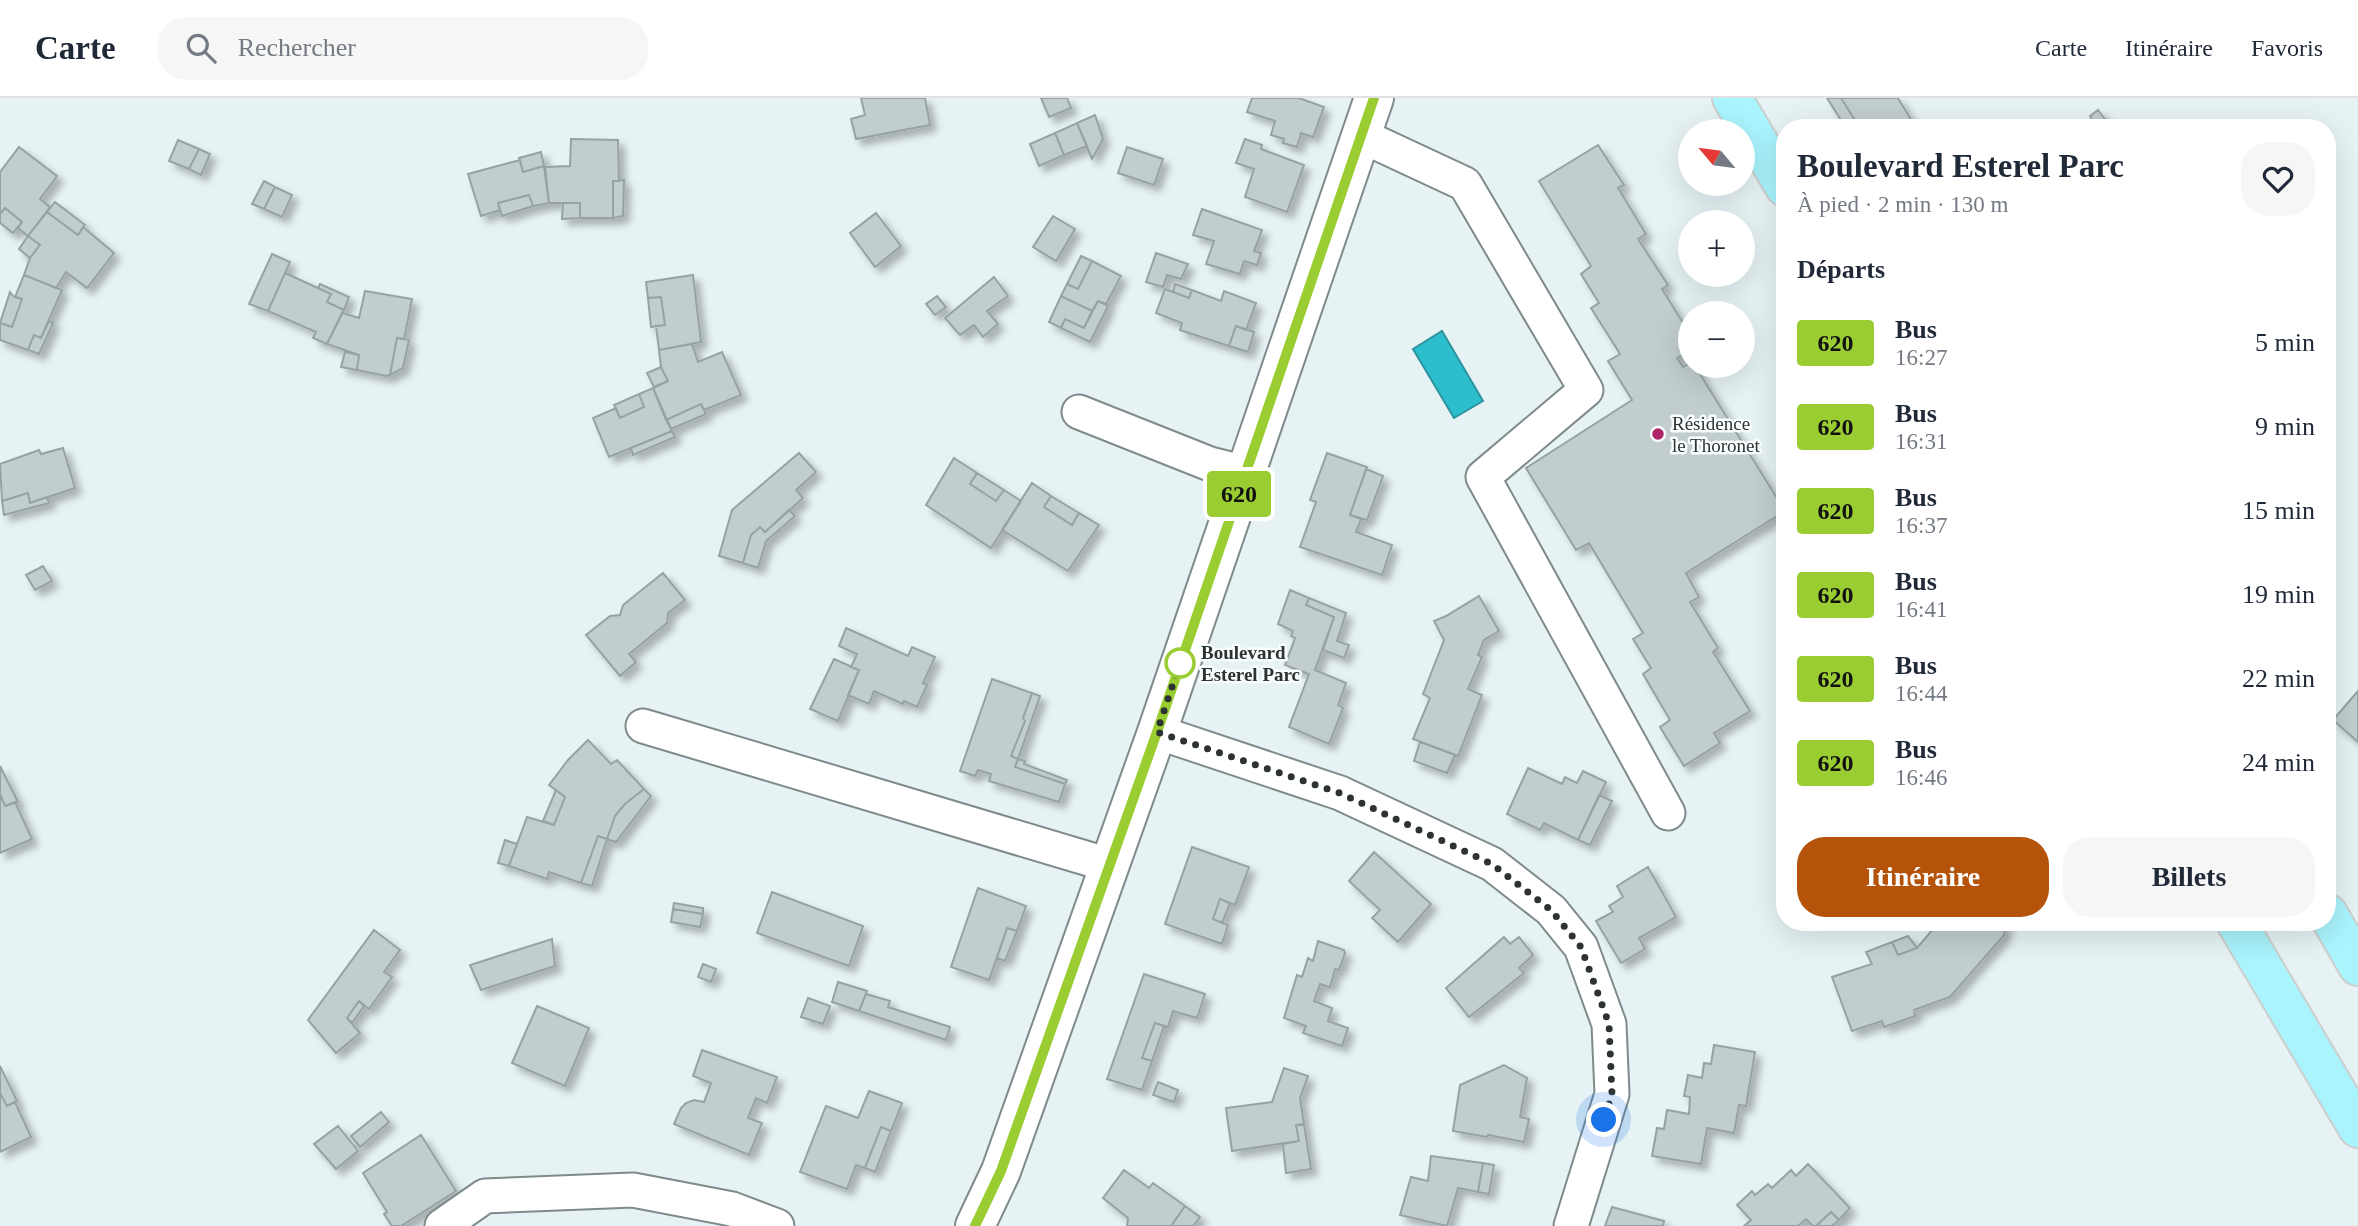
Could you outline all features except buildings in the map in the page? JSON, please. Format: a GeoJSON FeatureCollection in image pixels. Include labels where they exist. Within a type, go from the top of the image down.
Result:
{"type":"FeatureCollection","features":[{"type":"Feature","properties":{"kind":"main road"},"geometry":{"type":"LineString","coordinates":[[1732,98],[1776,172]]}},
{"type":"Feature","properties":{"kind":"main road"},"geometry":{"type":"LineString","coordinates":[[2336,928],[2358,966]]}},
{"type":"Feature","properties":{"kind":"main road"},"geometry":{"type":"LineString","coordinates":[[2241,931],[2358,1128]]}},
{"type":"Feature","properties":{"kind":"street"},"geometry":{"type":"LineString","coordinates":[[975,1226],[1001,1171],[1157,732],[1374,98]]}},
{"type":"Feature","properties":{"kind":"street"},"geometry":{"type":"LineString","coordinates":[[1362,136],[1465,184],[1586,390],[1483,477],[1668,813]]}},
{"type":"Feature","properties":{"kind":"street"},"geometry":{"type":"LineString","coordinates":[[1079,412],[1210,464],[1246,473]]}},
{"type":"Feature","properties":{"kind":"street"},"geometry":{"type":"LineString","coordinates":[[643,726],[1109,865]]}},
{"type":"Feature","properties":{"kind":"street"},"geometry":{"type":"LineString","coordinates":[[1157,732],[1340,793],[1492,864],[1551,910],[1581,947],[1609,1024],[1612,1094],[1571,1226]]}},
{"type":"Feature","properties":{"kind":"street"},"geometry":{"type":"LineString","coordinates":[[442,1226],[485,1196],[633,1190],[732,1209],[777,1226]]}},
{"type":"Feature","properties":{"kind":"water"},"geometry":{"type":"Polygon","coordinates":[[[1442,331],[1483,401],[1454,418],[1413,349],[1442,331]]]}},
{"type":"Feature","properties":{"kind":"bus line","name":"620"},"geometry":{"type":"LineString","coordinates":[[975,1226],[1001,1171],[1157,732],[1374,98]]}},
{"type":"Feature","properties":{"kind":"place","name":"Résidence le Thoronet"},"geometry":{"type":"Point","coordinates":[1658,434]}},
{"type":"Feature","properties":{"kind":"place","name":"Boulevard Esterel Parc"},"geometry":{"type":"Point","coordinates":[1180,663]}},
{"type":"Feature","properties":{"kind":"route"},"geometry":{"type":"LineString","coordinates":[[1180,663],[1157,732],[1340,793],[1492,864],[1551,910],[1581,947],[1609,1024],[1612,1094],[1604,1120]]}}]}
